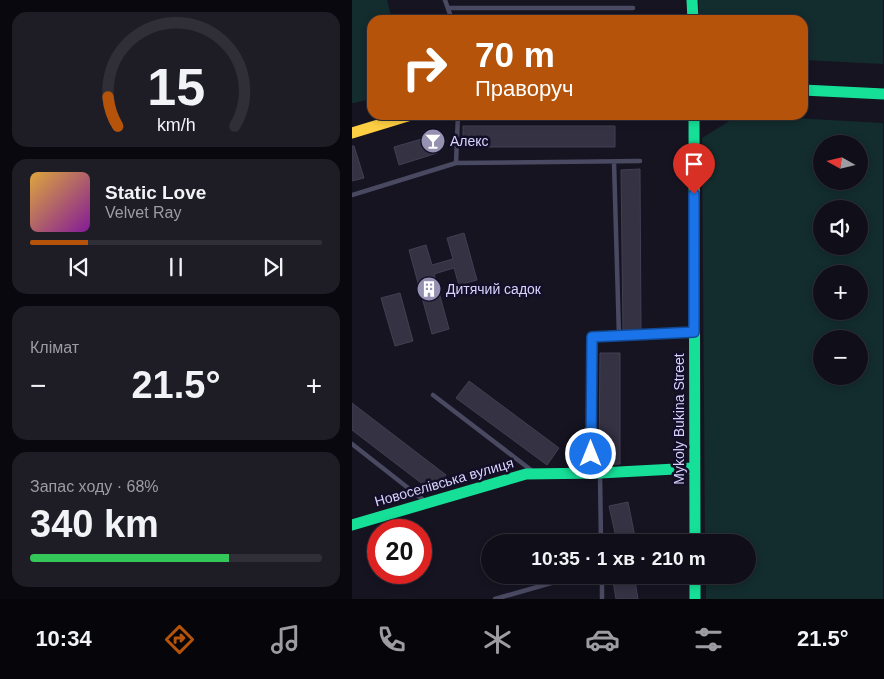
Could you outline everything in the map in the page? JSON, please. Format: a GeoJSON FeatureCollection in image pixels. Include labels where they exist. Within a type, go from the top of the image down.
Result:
{"type":"FeatureCollection","features":[{"type":"Feature","properties":{"kind":"street"},"geometry":{"type":"LineString","coordinates":[[692,0],[693,15]]}},
{"type":"Feature","properties":{"kind":"street"},"geometry":{"type":"LineString","coordinates":[[808,90],[884,94]]}},
{"type":"Feature","properties":{"kind":"street"},"geometry":{"type":"LineString","coordinates":[[352,133],[395,120]]}},
{"type":"Feature","properties":{"kind":"street","name":"Mykoly Bukina Street"},"geometry":{"type":"LineString","coordinates":[[694,120],[695,534]]}},
{"type":"Feature","properties":{"kind":"street","name":"Новоселівська вулиця"},"geometry":{"type":"LineString","coordinates":[[352,525],[526,474],[694,468]]}},
{"type":"Feature","properties":{"kind":"street"},"geometry":{"type":"LineString","coordinates":[[695,584],[695,599]]}},
{"type":"Feature","properties":{"kind":"lane"},"geometry":{"type":"LineString","coordinates":[[445,0],[451,15]]}},
{"type":"Feature","properties":{"kind":"lane"},"geometry":{"type":"LineString","coordinates":[[449,8],[633,8]]}},
{"type":"Feature","properties":{"kind":"lane"},"geometry":{"type":"LineString","coordinates":[[456,163],[458,120]]}},
{"type":"Feature","properties":{"kind":"lane"},"geometry":{"type":"LineString","coordinates":[[352,195],[456,163],[640,161]]}},
{"type":"Feature","properties":{"kind":"lane"},"geometry":{"type":"LineString","coordinates":[[614,162],[619,336]]}},
{"type":"Feature","properties":{"kind":"lane"},"geometry":{"type":"LineString","coordinates":[[600,534],[596,473],[592,337],[694,332]]}},
{"type":"Feature","properties":{"kind":"lane"},"geometry":{"type":"LineString","coordinates":[[434,394],[536,474]]}},
{"type":"Feature","properties":{"kind":"lane"},"geometry":{"type":"LineString","coordinates":[[352,444],[427,503]]}},
{"type":"Feature","properties":{"kind":"lane"},"geometry":{"type":"LineString","coordinates":[[495,599],[548,584]]}},
{"type":"Feature","properties":{"kind":"lane"},"geometry":{"type":"LineString","coordinates":[[602,584],[602,599]]}},
{"type":"Feature","properties":{"kind":"green space"},"geometry":{"type":"Polygon","coordinates":[[[352,0],[387,0],[391,15],[367,15],[367,100],[352,103],[352,0]]]}},
{"type":"Feature","properties":{"kind":"green space"},"geometry":{"type":"Polygon","coordinates":[[[699,0],[883,0],[883,64],[808,60],[808,15],[699,15],[699,0]]]}},
{"type":"Feature","properties":{"kind":"green space"},"geometry":{"type":"Polygon","coordinates":[[[808,119],[883,123],[883,599],[706,599],[706,584],[756,584],[756,534],[705,534],[702,138],[731,120],[808,119]]]}},
{"type":"Feature","properties":{"kind":"building"},"geometry":{"type":"Polygon","coordinates":[[[463,126],[615,126],[615,147],[463,147],[463,126]]]}},
{"type":"Feature","properties":{"kind":"building"},"geometry":{"type":"Polygon","coordinates":[[[432,136],[437,153],[399,165],[394,147],[432,136]]]}},
{"type":"Feature","properties":{"kind":"building"},"geometry":{"type":"Polygon","coordinates":[[[352,146],[354,146],[364,178],[352,181],[352,146]]]}},
{"type":"Feature","properties":{"kind":"building"},"geometry":{"type":"Polygon","coordinates":[[[640,169],[641,331],[623,331],[621,170],[640,169]]]}},
{"type":"Feature","properties":{"kind":"building","name":"Дитячий садок"},"geometry":{"type":"Polygon","coordinates":[[[464,233],[477,280],[459,285],[454,268],[434,274],[449,329],[432,334],[409,250],[426,245],[432,265],[453,259],[447,238],[464,233]]]}},
{"type":"Feature","properties":{"kind":"building"},"geometry":{"type":"Polygon","coordinates":[[[400,293],[413,341],[395,346],[381,298],[400,293]]]}},
{"type":"Feature","properties":{"kind":"building"},"geometry":{"type":"Polygon","coordinates":[[[600,353],[620,353],[620,464],[599,465],[600,353]]]}},
{"type":"Feature","properties":{"kind":"building"},"geometry":{"type":"Polygon","coordinates":[[[469,381],[559,448],[547,465],[456,398],[469,381]]]}},
{"type":"Feature","properties":{"kind":"building"},"geometry":{"type":"Polygon","coordinates":[[[352,403],[446,475],[433,492],[352,430],[352,403]]]}},
{"type":"Feature","properties":{"kind":"building"},"geometry":{"type":"Polygon","coordinates":[[[628,502],[634,534],[615,534],[609,506],[628,502]]]}},
{"type":"Feature","properties":{"kind":"building"},"geometry":{"type":"Polygon","coordinates":[[[614,584],[636,584],[638,599],[616,599],[614,584]]]}},
{"type":"Feature","properties":{"kind":"traffic: fast"},"geometry":{"type":"LineString","coordinates":[[692,0],[693,15]]}},
{"type":"Feature","properties":{"kind":"traffic: fast"},"geometry":{"type":"LineString","coordinates":[[808,90],[884,94]]}},
{"type":"Feature","properties":{"kind":"traffic: fast"},"geometry":{"type":"LineString","coordinates":[[694,120],[695,534]]}},
{"type":"Feature","properties":{"kind":"traffic: fast"},"geometry":{"type":"LineString","coordinates":[[352,525],[526,474],[600,473],[694,468]]}},
{"type":"Feature","properties":{"kind":"traffic: fast"},"geometry":{"type":"LineString","coordinates":[[695,584],[695,599]]}},
{"type":"Feature","properties":{"kind":"traffic: slow"},"geometry":{"type":"LineString","coordinates":[[352,133],[395,120]]}},
{"type":"Feature","properties":{"kind":"place","name":"Алекс"},"geometry":{"type":"Point","coordinates":[433,141]}},
{"type":"Feature","properties":{"kind":"place","name":"Дитячий садок"},"geometry":{"type":"Point","coordinates":[429,289]}},
{"type":"Feature","properties":{"kind":"route"},"geometry":{"type":"LineString","coordinates":[[591,454],[592,337],[694,332],[694,194]]}}]}
